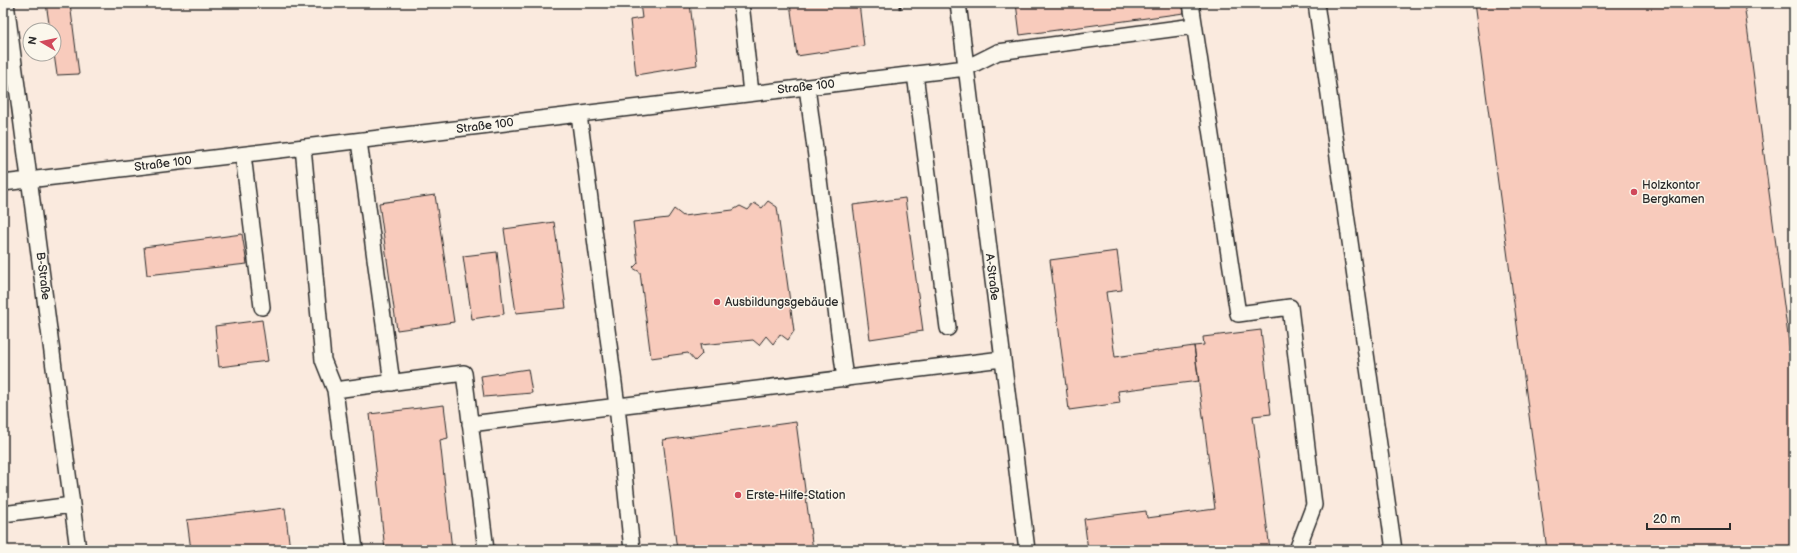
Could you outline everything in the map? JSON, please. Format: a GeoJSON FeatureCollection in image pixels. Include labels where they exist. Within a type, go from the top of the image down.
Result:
{"type":"FeatureCollection","features":[{"type":"Feature","properties":{"kind":"lane","name":"B-Straße"},"geometry":{"type":"LineString","coordinates":[[6,3],[78,550]]}},
{"type":"Feature","properties":{"kind":"lane"},"geometry":{"type":"LineString","coordinates":[[741,3],[751,93]]}},
{"type":"Feature","properties":{"kind":"lane","name":"A-Straße"},"geometry":{"type":"LineString","coordinates":[[958,3],[1027,550]]}},
{"type":"Feature","properties":{"kind":"lane"},"geometry":{"type":"LineString","coordinates":[[1191,3],[1238,314],[1290,307],[1314,505],[1297,550]]}},
{"type":"Feature","properties":{"kind":"lane"},"geometry":{"type":"LineString","coordinates":[[1316,3],[1394,550]]}},
{"type":"Feature","properties":{"kind":"lane","name":"Straße 100"},"geometry":{"type":"LineString","coordinates":[[3,183],[966,68],[998,52],[1194,26]]}},
{"type":"Feature","properties":{"kind":"lane"},"geometry":{"type":"LineString","coordinates":[[915,74],[948,328]]}},
{"type":"Feature","properties":{"kind":"lane"},"geometry":{"type":"LineString","coordinates":[[808,87],[845,378]]}},
{"type":"Feature","properties":{"kind":"lane"},"geometry":{"type":"LineString","coordinates":[[578,115],[617,406],[632,550]]}},
{"type":"Feature","properties":{"kind":"lane"},"geometry":{"type":"LineString","coordinates":[[359,141],[392,382]]}},
{"type":"Feature","properties":{"kind":"lane"},"geometry":{"type":"LineString","coordinates":[[303,147],[324,360],[335,390],[355,550]]}},
{"type":"Feature","properties":{"kind":"lane"},"geometry":{"type":"LineString","coordinates":[[243,154],[262,307]]}},
{"type":"Feature","properties":{"kind":"lane"},"geometry":{"type":"LineString","coordinates":[[470,424],[1002,359]]}},
{"type":"Feature","properties":{"kind":"lane"},"geometry":{"type":"LineString","coordinates":[[335,390],[464,373],[486,550]]}},
{"type":"Feature","properties":{"kind":"lane"},"geometry":{"type":"LineString","coordinates":[[3,514],[72,505]]}},
{"type":"Feature","properties":{"kind":"shaded area"},"geometry":{"type":"Polygon","coordinates":[[[3,3],[1794,3],[1794,550],[3,550],[3,3]]]}},
{"type":"Feature","properties":{"kind":"green space"},"geometry":{"type":"Polygon","coordinates":[[[3,510],[8,550],[3,550],[3,510]]]}},
{"type":"Feature","properties":{"kind":"building"},"geometry":{"type":"Polygon","coordinates":[[[46,3],[70,3],[79,74],[57,75],[55,62],[62,62],[62,22],[49,22],[46,3]]]}},
{"type":"Feature","properties":{"kind":"building"},"geometry":{"type":"Polygon","coordinates":[[[640,3],[690,3],[697,65],[636,75],[630,20],[642,18],[640,3]]]}},
{"type":"Feature","properties":{"kind":"building"},"geometry":{"type":"Polygon","coordinates":[[[790,3],[859,3],[864,46],[797,56],[790,3]]]}},
{"type":"Feature","properties":{"kind":"building"},"geometry":{"type":"Polygon","coordinates":[[[1016,3],[1182,3],[1184,13],[1020,35],[1016,3]]]}},
{"type":"Feature","properties":{"kind":"building","name":"Holzkontor Bergkamen"},"geometry":{"type":"Polygon","coordinates":[[[1474,3],[1744,3],[1794,381],[1794,550],[1547,550],[1474,3]]]}},
{"type":"Feature","properties":{"kind":"building"},"geometry":{"type":"Polygon","coordinates":[[[435,195],[454,322],[397,330],[379,203],[435,195]]]}},
{"type":"Feature","properties":{"kind":"building"},"geometry":{"type":"Polygon","coordinates":[[[905,198],[923,331],[870,339],[853,205],[905,198]]]}},
{"type":"Feature","properties":{"kind":"building","name":"Ausbildungsgebäude"},"geometry":{"type":"Polygon","coordinates":[[[768,201],[777,207],[794,331],[788,340],[780,334],[773,344],[766,336],[759,345],[753,340],[700,345],[702,354],[695,361],[688,353],[651,358],[640,272],[633,268],[638,263],[633,222],[668,218],[674,209],[683,216],[733,210],[740,206],[748,210],[754,203],[762,208],[768,201]]]}},
{"type":"Feature","properties":{"kind":"building"},"geometry":{"type":"Polygon","coordinates":[[[554,222],[566,308],[516,313],[504,229],[554,222]]]}},
{"type":"Feature","properties":{"kind":"building"},"geometry":{"type":"Polygon","coordinates":[[[242,234],[247,264],[147,275],[144,247],[242,234]]]}},
{"type":"Feature","properties":{"kind":"building"},"geometry":{"type":"Polygon","coordinates":[[[1117,251],[1122,290],[1106,292],[1115,357],[1194,346],[1199,381],[1118,391],[1120,403],[1069,410],[1050,260],[1117,251]]]}},
{"type":"Feature","properties":{"kind":"building"},"geometry":{"type":"Polygon","coordinates":[[[497,252],[504,314],[472,319],[463,256],[497,252]]]}},
{"type":"Feature","properties":{"kind":"building"},"geometry":{"type":"Polygon","coordinates":[[[262,320],[268,361],[219,367],[215,326],[262,320]]]}},
{"type":"Feature","properties":{"kind":"building"},"geometry":{"type":"Polygon","coordinates":[[[1261,330],[1271,414],[1253,416],[1270,550],[1088,550],[1084,519],[1146,511],[1147,518],[1215,509],[1194,346],[1204,345],[1203,337],[1261,330]]]}},
{"type":"Feature","properties":{"kind":"building"},"geometry":{"type":"Polygon","coordinates":[[[528,369],[532,393],[484,397],[481,376],[528,369]]]}},
{"type":"Feature","properties":{"kind":"building"},"geometry":{"type":"Polygon","coordinates":[[[444,405],[448,438],[440,440],[452,550],[385,550],[370,414],[444,405]]]}},
{"type":"Feature","properties":{"kind":"building","name":"Erste-Hilfe-Station"},"geometry":{"type":"Polygon","coordinates":[[[796,422],[813,550],[677,550],[663,440],[796,422]]]}},
{"type":"Feature","properties":{"kind":"building"},"geometry":{"type":"Polygon","coordinates":[[[285,508],[290,550],[191,550],[187,520],[285,508]]]}},
{"type":"Feature","properties":{"kind":"railway"},"geometry":{"type":"LineString","coordinates":[[900,3],[900,9]]}},
{"type":"Feature","properties":{"kind":"place","name":"Holzkontor Bergkamen"},"geometry":{"type":"Point","coordinates":[1634,192]}},
{"type":"Feature","properties":{"kind":"place","name":"Ausbildungsgebäude"},"geometry":{"type":"Point","coordinates":[717,302]}},
{"type":"Feature","properties":{"kind":"place","name":"Erste-Hilfe-Station"},"geometry":{"type":"Point","coordinates":[738,495]}}]}
